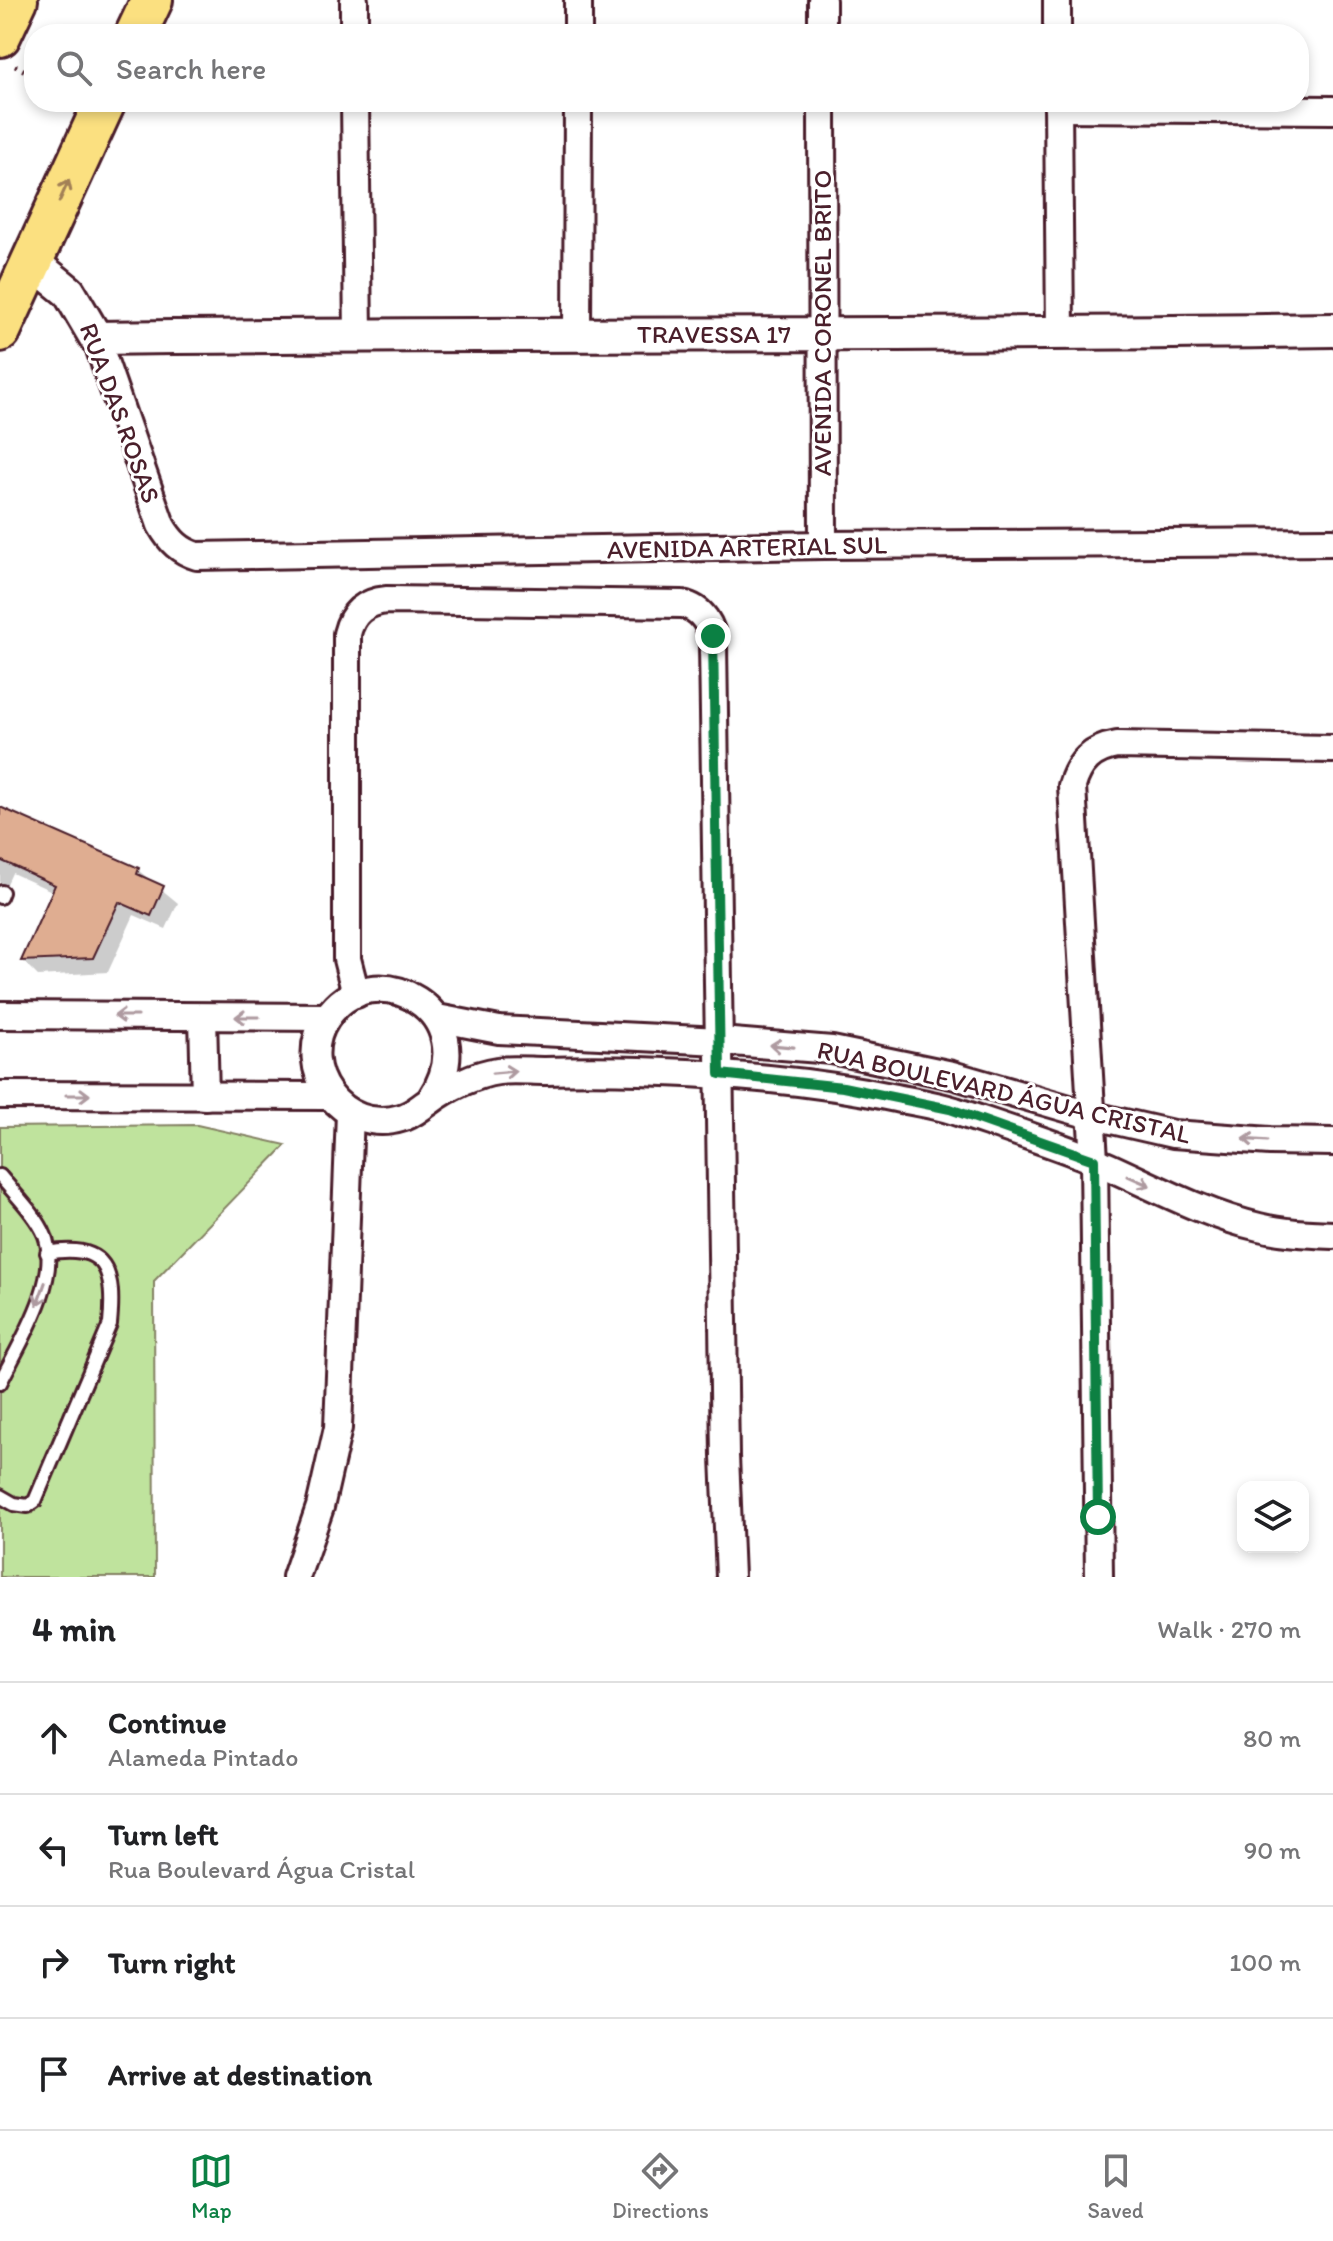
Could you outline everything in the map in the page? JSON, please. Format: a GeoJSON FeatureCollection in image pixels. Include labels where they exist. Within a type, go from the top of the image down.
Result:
{"type":"FeatureCollection","features":[{"type":"Feature","properties":{"kind":"main road"},"geometry":{"type":"LineString","coordinates":[[0,36],[17,0]]}},
{"type":"Feature","properties":{"kind":"main road"},"geometry":{"type":"LineString","coordinates":[[141,24],[152,0]]}},
{"type":"Feature","properties":{"kind":"main road"},"geometry":{"type":"LineString","coordinates":[[0,331],[100,112]]}},
{"type":"Feature","properties":{"kind":"street"},"geometry":{"type":"LineString","coordinates":[[354,0],[354,24]]}},
{"type":"Feature","properties":{"kind":"street"},"geometry":{"type":"LineString","coordinates":[[578,0],[578,24]]}},
{"type":"Feature","properties":{"kind":"street"},"geometry":{"type":"LineString","coordinates":[[822,0],[822,24]]}},
{"type":"Feature","properties":{"kind":"street"},"geometry":{"type":"LineString","coordinates":[[1057,0],[1057,24]]}},
{"type":"Feature","properties":{"kind":"street"},"geometry":{"type":"LineString","coordinates":[[1309,110],[1333,110]]}},
{"type":"Feature","properties":{"kind":"street"},"geometry":{"type":"LineString","coordinates":[[355,112],[358,334]]}},
{"type":"Feature","properties":{"kind":"street"},"geometry":{"type":"LineString","coordinates":[[577,334],[578,112]]}},
{"type":"Feature","properties":{"kind":"street","name":"AVENIDA CORONEL BRITO"},"geometry":{"type":"LineString","coordinates":[[822,112],[823,545]]}},
{"type":"Feature","properties":{"kind":"street"},"geometry":{"type":"LineString","coordinates":[[1058,112],[1060,335]]}},
{"type":"Feature","properties":{"kind":"street","name":"RUA DAS ROSAS"},"geometry":{"type":"LineString","coordinates":[[32,262],[69,292],[96,338],[167,536]]}},
{"type":"Feature","properties":{"kind":"street","name":"TRAVESSA 17"},"geometry":{"type":"LineString","coordinates":[[96,338],[358,334],[1060,335],[1333,330]]}},
{"type":"Feature","properties":{"kind":"street","name":"AVENIDA ARTERIAL SUL"},"geometry":{"type":"LineString","coordinates":[[167,536],[185,552],[215,557],[823,545],[1333,542]]}},
{"type":"Feature","properties":{"kind":"street"},"geometry":{"type":"LineString","coordinates":[[356,994],[347,959],[347,634],[352,618],[365,606],[387,600],[682,604],[703,615],[713,636],[725,1456],[730,1577]]}},
{"type":"Feature","properties":{"kind":"street"},"geometry":{"type":"LineString","coordinates":[[1099,1577],[1094,1160],[1070,798],[1075,775],[1081,764],[1101,748],[1117,745],[1333,749]]}},
{"type":"Feature","properties":{"kind":"street"},"geometry":{"type":"LineString","coordinates":[[374,989],[392,990],[417,1000],[437,1018],[444,1033],[448,1050],[447,1068],[441,1084],[431,1099],[402,1118],[367,1120],[350,1113],[329,1096],[320,1082],[315,1048],[319,1031],[327,1017],[356,994],[374,989]]}},
{"type":"Feature","properties":{"kind":"street"},"geometry":{"type":"LineString","coordinates":[[0,1015],[327,1017]]}},
{"type":"Feature","properties":{"kind":"street"},"geometry":{"type":"LineString","coordinates":[[203,1017],[205,1096]]}},
{"type":"Feature","properties":{"kind":"street","name":"RUA BOULEVARD ÁGUA CRISTAL"},"geometry":{"type":"LineString","coordinates":[[437,1018],[499,1030],[832,1050],[952,1075],[1090,1115],[1173,1134],[1333,1142]]}},
{"type":"Feature","properties":{"kind":"street","name":"RUA BOULEVARD ÁGUA CRISTAL"},"geometry":{"type":"LineString","coordinates":[[431,1099],[497,1071],[610,1070],[720,1074],[843,1087],[950,1109],[1094,1160],[1223,1216],[1260,1227],[1333,1235]]}},
{"type":"Feature","properties":{"kind":"street"},"geometry":{"type":"LineString","coordinates":[[0,1095],[329,1096]]}},
{"type":"Feature","properties":{"kind":"street"},"geometry":{"type":"LineString","coordinates":[[296,1577],[320,1507],[338,1428],[350,1113]]}},
{"type":"Feature","properties":{"kind":"lane"},"geometry":{"type":"LineString","coordinates":[[0,1176],[45,1236],[48,1274],[0,1383]]}},
{"type":"Feature","properties":{"kind":"lane"},"geometry":{"type":"LineString","coordinates":[[0,1496],[14,1504],[28,1506],[35,1501],[110,1324],[113,1294],[108,1269],[93,1256],[71,1249],[47,1253]]}},
{"type":"Feature","properties":{"kind":"green space"},"geometry":{"type":"Polygon","coordinates":[[[197,1125],[286,1145],[154,1281],[155,1577],[0,1577],[0,1127],[197,1125]]]}},
{"type":"Feature","properties":{"kind":"building"},"geometry":{"type":"Polygon","coordinates":[[[0,807],[139,868],[137,874],[164,886],[151,916],[119,902],[93,958],[21,961],[55,885],[0,860],[0,807]]]}},
{"type":"Feature","properties":{"kind":"route"},"geometry":{"type":"LineString","coordinates":[[713,636],[720,1074],[843,1087],[950,1109],[1094,1160],[1098,1517]]}}]}
